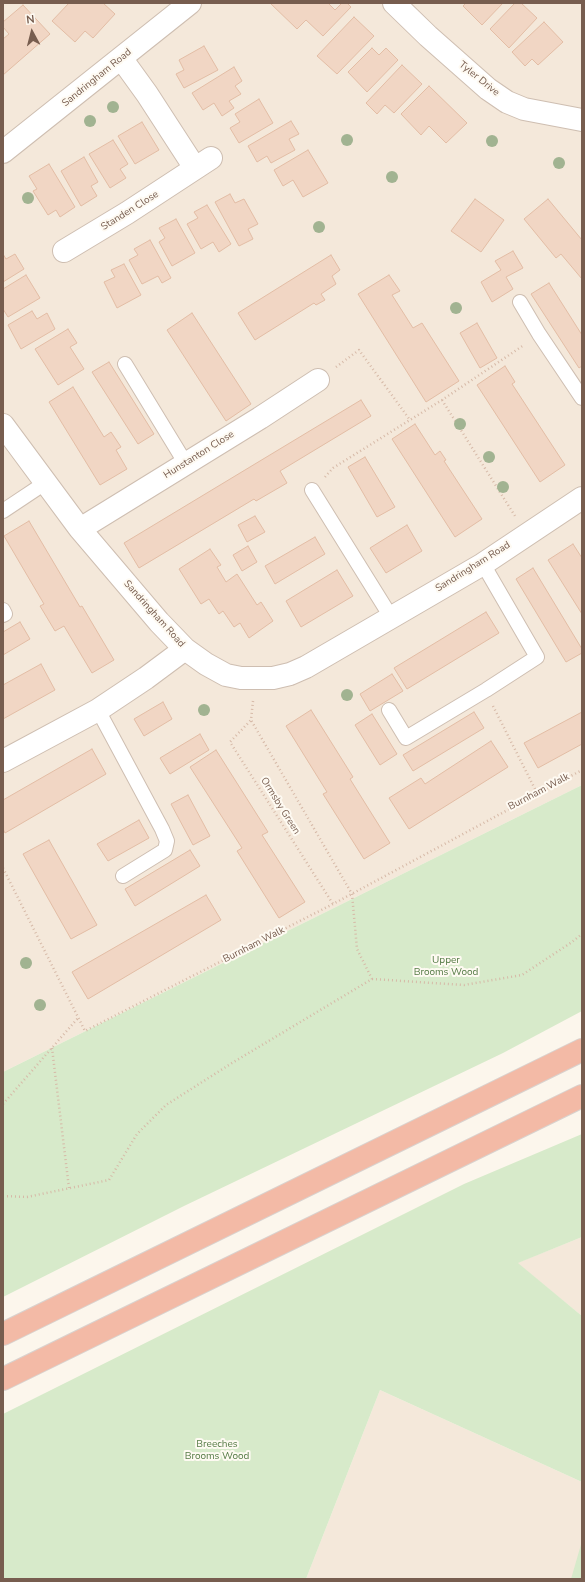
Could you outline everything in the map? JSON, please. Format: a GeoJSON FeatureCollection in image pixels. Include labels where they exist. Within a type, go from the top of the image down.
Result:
{"type":"FeatureCollection","features":[{"type":"Feature","properties":{"kind":"highway"},"geometry":{"type":"LineString","coordinates":[[3,1334],[582,1050]]}},
{"type":"Feature","properties":{"kind":"highway"},"geometry":{"type":"LineString","coordinates":[[3,1379],[582,1096]]}},
{"type":"Feature","properties":{"kind":"street","name":"Sandringham Road"},"geometry":{"type":"LineString","coordinates":[[4,149],[190,3]]}},
{"type":"Feature","properties":{"kind":"street","name":"Tyler Drive"},"geometry":{"type":"LineString","coordinates":[[394,3],[428,36],[488,89],[508,102],[524,110],[582,120]]}},
{"type":"Feature","properties":{"kind":"street","name":"Standen Close"},"geometry":{"type":"LineString","coordinates":[[64,251],[127,213],[203,163],[152,100],[121,58]]}},
{"type":"Feature","properties":{"kind":"street","name":"Hunstanton Close"},"geometry":{"type":"LineString","coordinates":[[80,529],[318,380]]}},
{"type":"Feature","properties":{"kind":"street","name":"Sandringham Road"},"geometry":{"type":"LineString","coordinates":[[3,425],[80,529],[158,622],[185,649],[206,664],[226,675],[255,679],[273,678],[290,674],[306,667],[483,564],[582,498]]}},
{"type":"Feature","properties":{"kind":"street"},"geometry":{"type":"LineString","coordinates":[[3,761],[98,710],[146,678],[185,649]]}},
{"type":"Feature","properties":{"kind":"lane"},"geometry":{"type":"LineString","coordinates":[[520,302],[539,334],[582,398]]}},
{"type":"Feature","properties":{"kind":"lane"},"geometry":{"type":"LineString","coordinates":[[125,364],[186,464]]}},
{"type":"Feature","properties":{"kind":"lane"},"geometry":{"type":"LineString","coordinates":[[3,511],[45,483]]}},
{"type":"Feature","properties":{"kind":"lane"},"geometry":{"type":"LineString","coordinates":[[312,490],[391,617]]}},
{"type":"Feature","properties":{"kind":"lane"},"geometry":{"type":"LineString","coordinates":[[389,710],[406,738],[486,690],[537,657],[483,564]]}},
{"type":"Feature","properties":{"kind":"lane"},"geometry":{"type":"LineString","coordinates":[[3,610],[5,614],[3,615]]}},
{"type":"Feature","properties":{"kind":"lane"},"geometry":{"type":"LineString","coordinates":[[98,710],[167,841],[165,850],[123,876]]}},
{"type":"Feature","properties":{"kind":"path"},"geometry":{"type":"LineString","coordinates":[[312,490],[333,468],[442,400],[539,334]]}},
{"type":"Feature","properties":{"kind":"path"},"geometry":{"type":"LineString","coordinates":[[318,380],[359,350],[410,420]]}},
{"type":"Feature","properties":{"kind":"path"},"geometry":{"type":"LineString","coordinates":[[442,400],[526,534]]}},
{"type":"Feature","properties":{"kind":"path"},"geometry":{"type":"LineString","coordinates":[[251,720],[255,679]]}},
{"type":"Feature","properties":{"kind":"path"},"geometry":{"type":"LineString","coordinates":[[486,690],[537,793]]}},
{"type":"Feature","properties":{"kind":"path","name":"Ormsby Green"},"geometry":{"type":"LineString","coordinates":[[333,904],[230,742],[251,720],[352,894]]}},
{"type":"Feature","properties":{"kind":"path","name":"Burnham Walk"},"geometry":{"type":"LineString","coordinates":[[3,868],[4,873],[85,1031],[333,904],[582,770]]}},
{"type":"Feature","properties":{"kind":"path"},"geometry":{"type":"LineString","coordinates":[[352,894],[357,950],[372,978]]}},
{"type":"Feature","properties":{"kind":"path"},"geometry":{"type":"LineString","coordinates":[[3,1196],[26,1197],[109,1180],[137,1134],[166,1105],[372,978],[464,985],[522,975],[582,934]]}},
{"type":"Feature","properties":{"kind":"path"},"geometry":{"type":"LineString","coordinates":[[3,1104],[78,1018]]}},
{"type":"Feature","properties":{"kind":"path"},"geometry":{"type":"LineString","coordinates":[[52,1048],[69,1188]]}},
{"type":"Feature","properties":{"kind":"shaded area"},"geometry":{"type":"Polygon","coordinates":[[[3,3],[582,3],[582,785],[3,1072],[3,3]]]}},
{"type":"Feature","properties":{"kind":"shaded area"},"geometry":{"type":"Polygon","coordinates":[[[582,1237],[582,1316],[517,1263],[582,1237]]]}},
{"type":"Feature","properties":{"kind":"shaded area"},"geometry":{"type":"Polygon","coordinates":[[[380,1390],[582,1482],[582,1579],[306,1579],[380,1390]]]}},
{"type":"Feature","properties":{"kind":"green space","name":"Upper Brooms Wood"},"geometry":{"type":"Polygon","coordinates":[[[582,785],[582,1011],[503,1053],[184,1206],[3,1297],[3,1072],[582,785]]]}},
{"type":"Feature","properties":{"kind":"green space","name":"Breeches Brooms Wood"},"geometry":{"type":"Polygon","coordinates":[[[582,1134],[582,1237],[518,1263],[582,1316],[582,1482],[380,1390],[306,1579],[3,1579],[3,1414],[464,1184],[582,1134]]]}},
{"type":"Feature","properties":{"kind":"green space"},"geometry":{"type":"Polygon","coordinates":[[[582,1541],[582,1579],[571,1579],[582,1541]]]}},
{"type":"Feature","properties":{"kind":"building"},"geometry":{"type":"Polygon","coordinates":[[[69,3],[103,3],[115,14],[93,38],[85,31],[75,42],[52,21],[69,3]]]}},
{"type":"Feature","properties":{"kind":"building"},"geometry":{"type":"Polygon","coordinates":[[[270,3],[328,3],[335,10],[342,3],[347,3],[351,7],[323,36],[306,20],[297,29],[270,3]]]}},
{"type":"Feature","properties":{"kind":"building"},"geometry":{"type":"Polygon","coordinates":[[[466,3],[503,3],[482,25],[463,6],[466,3]]]}},
{"type":"Feature","properties":{"kind":"building"},"geometry":{"type":"Polygon","coordinates":[[[515,3],[521,3],[537,18],[509,48],[490,29],[515,3]]]}},
{"type":"Feature","properties":{"kind":"building"},"geometry":{"type":"Polygon","coordinates":[[[23,5],[50,34],[3,75],[3,39],[9,34],[3,27],[3,22],[23,5]]]}},
{"type":"Feature","properties":{"kind":"building"},"geometry":{"type":"Polygon","coordinates":[[[354,17],[374,36],[337,74],[317,56],[354,17]]]}},
{"type":"Feature","properties":{"kind":"building"},"geometry":{"type":"Polygon","coordinates":[[[544,22],[563,42],[538,65],[532,59],[525,66],[512,52],[544,22]]]}},
{"type":"Feature","properties":{"kind":"building"},"geometry":{"type":"Polygon","coordinates":[[[204,46],[218,70],[184,88],[176,74],[184,70],[179,60],[204,46]]]}},
{"type":"Feature","properties":{"kind":"building"},"geometry":{"type":"Polygon","coordinates":[[[372,48],[379,55],[386,48],[398,60],[367,92],[348,72],[372,48]]]}},
{"type":"Feature","properties":{"kind":"building"},"geometry":{"type":"Polygon","coordinates":[[[402,65],[422,84],[394,113],[385,105],[377,114],[366,103],[402,65]]]}},
{"type":"Feature","properties":{"kind":"building"},"geometry":{"type":"Polygon","coordinates":[[[234,67],[242,81],[235,86],[241,94],[229,101],[234,108],[222,116],[214,103],[203,110],[192,93],[234,67]]]}},
{"type":"Feature","properties":{"kind":"building"},"geometry":{"type":"Polygon","coordinates":[[[429,86],[467,123],[446,143],[429,126],[421,135],[401,114],[429,86]]]}},
{"type":"Feature","properties":{"kind":"building"},"geometry":{"type":"Polygon","coordinates":[[[259,99],[273,123],[239,143],[230,128],[240,122],[235,114],[259,99]]]}},
{"type":"Feature","properties":{"kind":"building"},"geometry":{"type":"Polygon","coordinates":[[[291,121],[299,134],[289,139],[295,150],[271,163],[267,156],[257,162],[248,146],[291,121]]]}},
{"type":"Feature","properties":{"kind":"building"},"geometry":{"type":"Polygon","coordinates":[[[142,122],[159,150],[135,164],[118,136],[142,122]]]}},
{"type":"Feature","properties":{"kind":"building"},"geometry":{"type":"Polygon","coordinates":[[[113,140],[128,164],[120,169],[126,178],[110,188],[89,154],[113,140]]]}},
{"type":"Feature","properties":{"kind":"building"},"geometry":{"type":"Polygon","coordinates":[[[308,150],[328,183],[303,197],[293,180],[283,186],[274,170],[308,150]]]}},
{"type":"Feature","properties":{"kind":"building"},"geometry":{"type":"Polygon","coordinates":[[[84,157],[98,182],[91,186],[97,196],[81,206],[61,171],[84,157]]]}},
{"type":"Feature","properties":{"kind":"building"},"geometry":{"type":"Polygon","coordinates":[[[49,164],[75,207],[60,217],[56,210],[48,215],[33,191],[37,189],[29,176],[49,164]]]}},
{"type":"Feature","properties":{"kind":"building"},"geometry":{"type":"Polygon","coordinates":[[[230,194],[235,203],[244,199],[258,224],[248,229],[253,239],[239,246],[215,202],[230,194]]]}},
{"type":"Feature","properties":{"kind":"building"},"geometry":{"type":"Polygon","coordinates":[[[475,199],[504,220],[481,252],[451,231],[475,199]]]}},
{"type":"Feature","properties":{"kind":"building"},"geometry":{"type":"Polygon","coordinates":[[[548,199],[582,240],[582,279],[561,254],[556,258],[524,219],[548,199]]]}},
{"type":"Feature","properties":{"kind":"building"},"geometry":{"type":"Polygon","coordinates":[[[207,205],[231,244],[219,252],[213,242],[201,249],[187,224],[198,218],[194,212],[207,205]]]}},
{"type":"Feature","properties":{"kind":"building"},"geometry":{"type":"Polygon","coordinates":[[[176,219],[195,253],[172,266],[159,242],[165,238],[159,228],[176,219]]]}},
{"type":"Feature","properties":{"kind":"building"},"geometry":{"type":"Polygon","coordinates":[[[150,240],[171,278],[162,283],[158,276],[142,284],[129,260],[138,255],[134,249],[150,240]]]}},
{"type":"Feature","properties":{"kind":"building"},"geometry":{"type":"Polygon","coordinates":[[[513,251],[523,268],[506,277],[513,289],[492,302],[481,282],[501,270],[495,261],[513,251]]]}},
{"type":"Feature","properties":{"kind":"building"},"geometry":{"type":"Polygon","coordinates":[[[3,254],[6,259],[15,254],[24,269],[3,282],[3,254]]]}},
{"type":"Feature","properties":{"kind":"building"},"geometry":{"type":"Polygon","coordinates":[[[331,255],[340,270],[332,276],[336,284],[321,294],[325,300],[316,305],[314,303],[255,340],[238,313],[331,255]]]}},
{"type":"Feature","properties":{"kind":"building"},"geometry":{"type":"Polygon","coordinates":[[[124,264],[141,295],[117,308],[104,282],[115,277],[111,270],[124,264]]]}},
{"type":"Feature","properties":{"kind":"building"},"geometry":{"type":"Polygon","coordinates":[[[26,275],[40,298],[8,317],[3,309],[3,289],[26,275]]]}},
{"type":"Feature","properties":{"kind":"building"},"geometry":{"type":"Polygon","coordinates":[[[389,275],[400,291],[392,295],[413,328],[422,323],[459,381],[426,402],[358,294],[389,275]]]}},
{"type":"Feature","properties":{"kind":"building"},"geometry":{"type":"Polygon","coordinates":[[[549,283],[582,335],[582,366],[579,368],[531,294],[549,283]]]}},
{"type":"Feature","properties":{"kind":"building"},"geometry":{"type":"Polygon","coordinates":[[[32,311],[37,319],[47,313],[55,329],[21,349],[8,325],[32,311]]]}},
{"type":"Feature","properties":{"kind":"building"},"geometry":{"type":"Polygon","coordinates":[[[192,313],[251,404],[226,421],[167,330],[192,313]]]}},
{"type":"Feature","properties":{"kind":"building"},"geometry":{"type":"Polygon","coordinates":[[[477,323],[497,358],[480,368],[460,333],[477,323]]]}},
{"type":"Feature","properties":{"kind":"building"},"geometry":{"type":"Polygon","coordinates":[[[68,329],[77,343],[70,347],[84,369],[58,385],[35,349],[68,329]]]}},
{"type":"Feature","properties":{"kind":"building"},"geometry":{"type":"Polygon","coordinates":[[[109,362],[154,434],[138,444],[92,372],[109,362]]]}},
{"type":"Feature","properties":{"kind":"building"},"geometry":{"type":"Polygon","coordinates":[[[505,366],[515,382],[512,384],[565,465],[540,482],[477,385],[505,366]]]}},
{"type":"Feature","properties":{"kind":"building"},"geometry":{"type":"Polygon","coordinates":[[[73,387],[104,437],[111,432],[121,447],[116,450],[127,469],[100,485],[49,402],[73,387]]]}},
{"type":"Feature","properties":{"kind":"building"},"geometry":{"type":"Polygon","coordinates":[[[361,400],[371,416],[280,471],[287,483],[256,501],[254,499],[139,568],[124,543],[361,400]]]}},
{"type":"Feature","properties":{"kind":"building"},"geometry":{"type":"Polygon","coordinates":[[[415,424],[435,455],[440,451],[446,460],[444,461],[482,519],[455,537],[392,439],[415,424]]]}},
{"type":"Feature","properties":{"kind":"building"},"geometry":{"type":"Polygon","coordinates":[[[365,457],[395,507],[377,517],[348,467],[365,457]]]}},
{"type":"Feature","properties":{"kind":"building"},"geometry":{"type":"Polygon","coordinates":[[[255,516],[265,532],[247,542],[238,525],[255,516]]]}},
{"type":"Feature","properties":{"kind":"building"},"geometry":{"type":"Polygon","coordinates":[[[29,521],[80,607],[82,606],[114,660],[92,673],[64,626],[55,631],[40,606],[44,604],[4,536],[29,521]]]}},
{"type":"Feature","properties":{"kind":"building"},"geometry":{"type":"Polygon","coordinates":[[[407,525],[422,551],[386,573],[370,548],[407,525]]]}},
{"type":"Feature","properties":{"kind":"building"},"geometry":{"type":"Polygon","coordinates":[[[315,537],[325,554],[275,584],[265,566],[315,537]]]}},
{"type":"Feature","properties":{"kind":"building"},"geometry":{"type":"Polygon","coordinates":[[[573,544],[582,558],[582,614],[548,560],[573,544]]]}},
{"type":"Feature","properties":{"kind":"building"},"geometry":{"type":"Polygon","coordinates":[[[248,546],[257,562],[242,571],[233,555],[248,546]]]}},
{"type":"Feature","properties":{"kind":"building"},"geometry":{"type":"Polygon","coordinates":[[[210,549],[221,565],[217,567],[226,582],[237,574],[257,605],[261,602],[273,621],[249,638],[240,623],[234,627],[223,611],[219,614],[209,599],[201,604],[179,569],[210,549]]]}},
{"type":"Feature","properties":{"kind":"building"},"geometry":{"type":"Polygon","coordinates":[[[533,568],[582,649],[582,653],[566,662],[516,579],[533,568]]]}},
{"type":"Feature","properties":{"kind":"building"},"geometry":{"type":"Polygon","coordinates":[[[337,570],[353,596],[301,627],[286,601],[337,570]]]}},
{"type":"Feature","properties":{"kind":"building"},"geometry":{"type":"Polygon","coordinates":[[[486,612],[499,633],[407,689],[394,668],[486,612]]]}},
{"type":"Feature","properties":{"kind":"building"},"geometry":{"type":"Polygon","coordinates":[[[20,622],[30,639],[3,655],[3,632],[20,622]]]}},
{"type":"Feature","properties":{"kind":"building"},"geometry":{"type":"Polygon","coordinates":[[[41,664],[55,690],[3,719],[3,685],[41,664]]]}},
{"type":"Feature","properties":{"kind":"building"},"geometry":{"type":"Polygon","coordinates":[[[392,674],[403,691],[370,711],[360,694],[392,674]]]}},
{"type":"Feature","properties":{"kind":"building"},"geometry":{"type":"Polygon","coordinates":[[[163,702],[172,719],[144,736],[134,719],[163,702]]]}},
{"type":"Feature","properties":{"kind":"building"},"geometry":{"type":"Polygon","coordinates":[[[311,710],[353,777],[350,779],[390,843],[364,859],[323,794],[327,792],[286,726],[311,710]]]}},
{"type":"Feature","properties":{"kind":"building"},"geometry":{"type":"Polygon","coordinates":[[[474,712],[484,728],[413,771],[403,755],[474,712]]]}},
{"type":"Feature","properties":{"kind":"building"},"geometry":{"type":"Polygon","coordinates":[[[582,712],[582,744],[538,768],[524,743],[582,712]]]}},
{"type":"Feature","properties":{"kind":"building"},"geometry":{"type":"Polygon","coordinates":[[[372,714],[397,754],[380,765],[355,725],[372,714]]]}},
{"type":"Feature","properties":{"kind":"building"},"geometry":{"type":"Polygon","coordinates":[[[200,734],[209,750],[170,774],[160,758],[200,734]]]}},
{"type":"Feature","properties":{"kind":"building"},"geometry":{"type":"Polygon","coordinates":[[[491,741],[508,767],[409,829],[389,798],[421,778],[425,784],[491,741]]]}},
{"type":"Feature","properties":{"kind":"building"},"geometry":{"type":"Polygon","coordinates":[[[92,749],[106,774],[5,833],[3,829],[3,800],[92,749]]]}},
{"type":"Feature","properties":{"kind":"building"},"geometry":{"type":"Polygon","coordinates":[[[216,750],[268,832],[262,835],[305,902],[279,918],[237,851],[242,848],[190,767],[216,750]]]}},
{"type":"Feature","properties":{"kind":"building"},"geometry":{"type":"Polygon","coordinates":[[[188,795],[210,836],[193,845],[171,804],[188,795]]]}},
{"type":"Feature","properties":{"kind":"building"},"geometry":{"type":"Polygon","coordinates":[[[139,820],[149,838],[108,861],[97,844],[139,820]]]}},
{"type":"Feature","properties":{"kind":"building"},"geometry":{"type":"Polygon","coordinates":[[[49,840],[97,925],[71,939],[23,854],[49,840]]]}},
{"type":"Feature","properties":{"kind":"building"},"geometry":{"type":"Polygon","coordinates":[[[190,850],[200,866],[135,906],[125,889],[190,850]]]}},
{"type":"Feature","properties":{"kind":"building"},"geometry":{"type":"Polygon","coordinates":[[[206,895],[221,920],[88,999],[72,972],[206,895]]]}}]}
